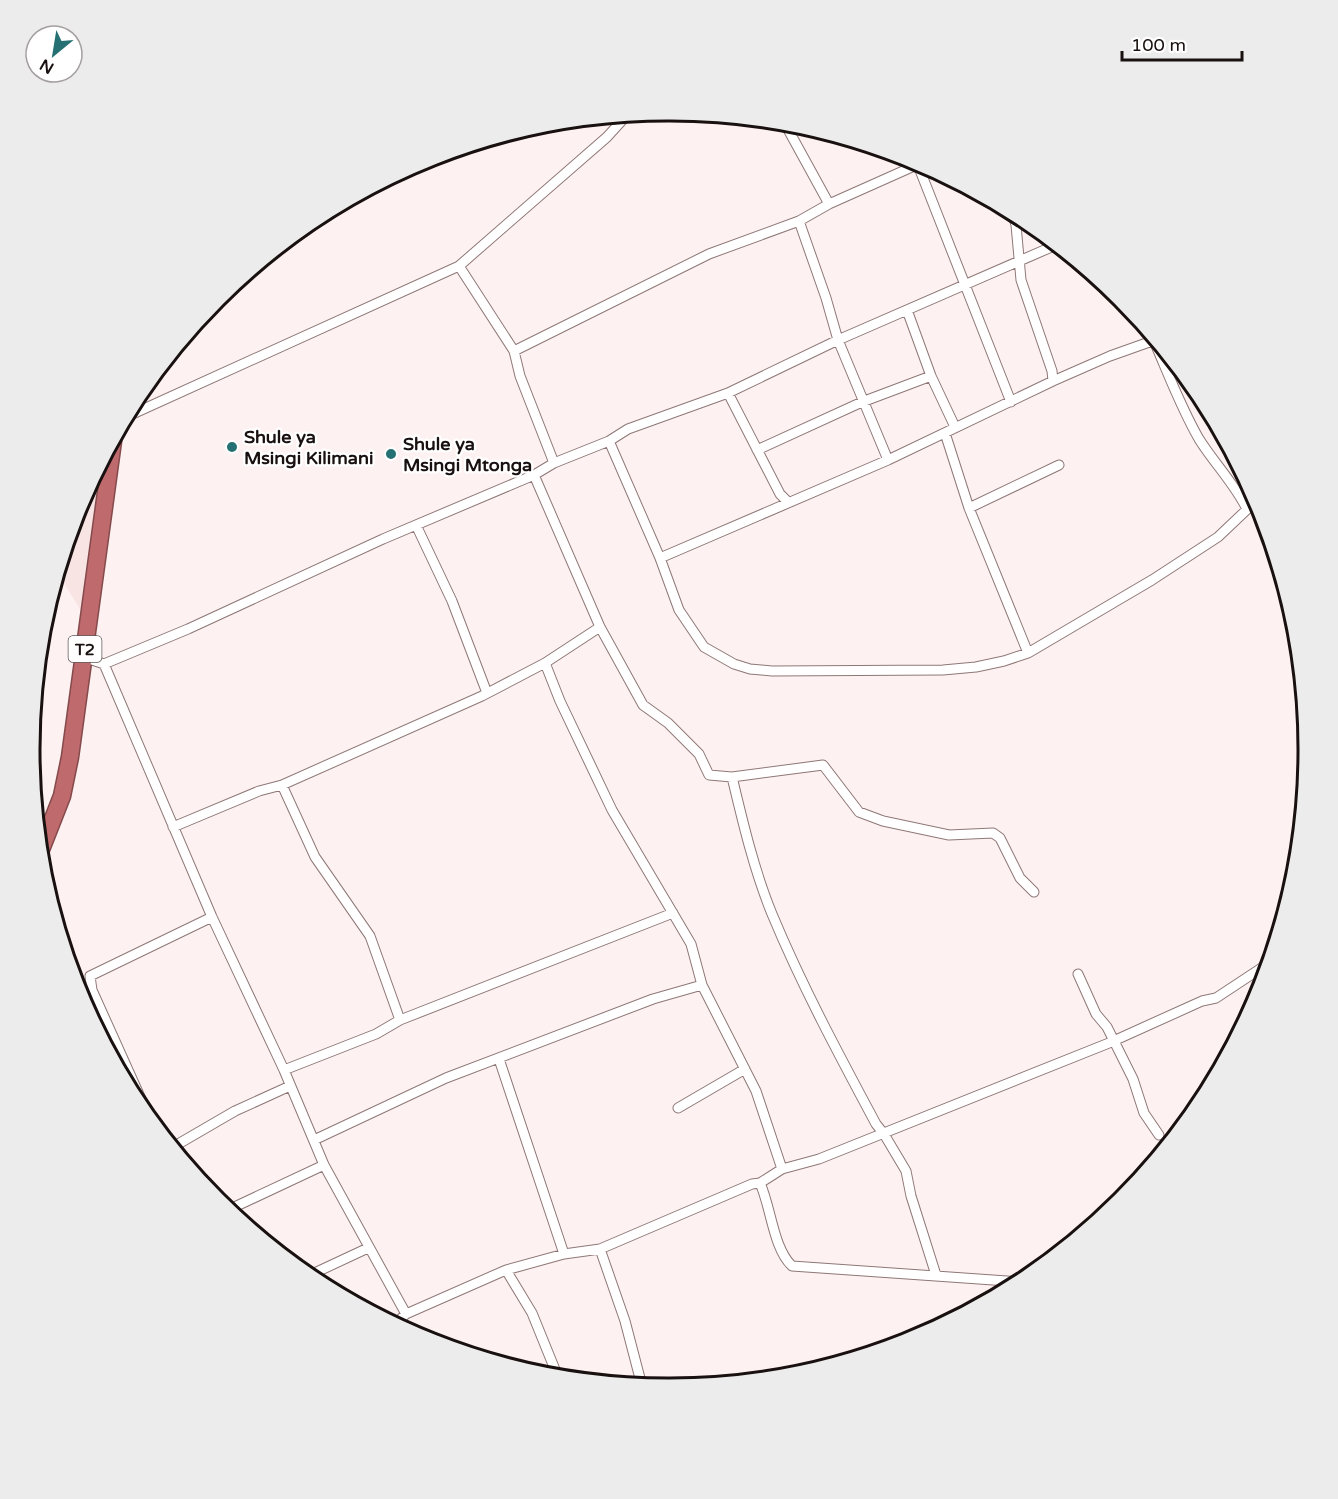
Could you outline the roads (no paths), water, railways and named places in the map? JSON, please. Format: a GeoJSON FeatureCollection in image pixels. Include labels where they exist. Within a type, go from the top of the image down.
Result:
{"type":"FeatureCollection","features":[{"type":"Feature","properties":{"kind":"highway","name":"T2"},"geometry":{"type":"LineString","coordinates":[[47,835],[62,796],[70,757],[110,463]]}},
{"type":"Feature","properties":{"kind":"street"},"geometry":{"type":"LineString","coordinates":[[139,411],[459,266],[607,137],[620,123]]}},
{"type":"Feature","properties":{"kind":"street"},"geometry":{"type":"LineString","coordinates":[[790,133],[829,204]]}},
{"type":"Feature","properties":{"kind":"street"},"geometry":{"type":"LineString","coordinates":[[514,351],[709,254],[799,221],[829,204],[907,168]]}},
{"type":"Feature","properties":{"kind":"street"},"geometry":{"type":"LineString","coordinates":[[923,175],[1011,402]]}},
{"type":"Feature","properties":{"kind":"street"},"geometry":{"type":"LineString","coordinates":[[799,221],[838,340],[888,460]]}},
{"type":"Feature","properties":{"kind":"street"},"geometry":{"type":"LineString","coordinates":[[1016,226],[1021,280],[1052,371],[1053,381]]}},
{"type":"Feature","properties":{"kind":"street"},"geometry":{"type":"LineString","coordinates":[[83,657],[104,664],[188,629],[416,525],[609,441],[628,429],[728,393],[838,340],[1048,248]]}},
{"type":"Feature","properties":{"kind":"street"},"geometry":{"type":"LineString","coordinates":[[459,266],[514,351],[520,376],[554,464]]}},
{"type":"Feature","properties":{"kind":"street"},"geometry":{"type":"LineString","coordinates":[[907,310],[931,376],[955,427]]}},
{"type":"Feature","properties":{"kind":"street"},"geometry":{"type":"LineString","coordinates":[[660,558],[888,460],[1053,381],[1148,342]]}},
{"type":"Feature","properties":{"kind":"street"},"geometry":{"type":"LineString","coordinates":[[609,441],[660,558],[679,610],[704,647],[734,664],[750,669],[843,672],[976,667],[1004,661],[1028,652],[1152,580],[1218,537],[1247,509],[1241,497],[1199,440],[1165,363]]}},
{"type":"Feature","properties":{"kind":"street"},"geometry":{"type":"LineString","coordinates":[[757,450],[862,402],[931,376]]}},
{"type":"Feature","properties":{"kind":"street"},"geometry":{"type":"LineString","coordinates":[[728,393],[780,494],[788,502]]}},
{"type":"Feature","properties":{"kind":"street"},"geometry":{"type":"LineString","coordinates":[[945,434],[969,508],[1028,652]]}},
{"type":"Feature","properties":{"kind":"street"},"geometry":{"type":"LineString","coordinates":[[969,508],[1059,465]]}},
{"type":"Feature","properties":{"kind":"street"},"geometry":{"type":"LineString","coordinates":[[534,475],[600,627],[643,705],[668,723],[699,754],[709,775],[732,777],[823,765],[859,812],[883,821],[949,835],[993,833],[1000,838],[1020,878],[1034,892]]}},
{"type":"Feature","properties":{"kind":"street"},"geometry":{"type":"LineString","coordinates":[[416,525],[452,601],[487,693]]}},
{"type":"Feature","properties":{"kind":"street"},"geometry":{"type":"LineString","coordinates":[[173,827],[259,791],[282,785],[487,693],[545,663],[600,627]]}},
{"type":"Feature","properties":{"kind":"street"},"geometry":{"type":"LineString","coordinates":[[545,663],[560,701],[612,810],[691,944],[702,985],[756,1091],[782,1169]]}},
{"type":"Feature","properties":{"kind":"street"},"geometry":{"type":"LineString","coordinates":[[104,664],[212,917],[284,1070],[324,1165],[406,1314]]}},
{"type":"Feature","properties":{"kind":"street"},"geometry":{"type":"LineString","coordinates":[[732,777],[744,826],[771,912],[820,1018],[876,1124],[906,1170],[911,1196],[936,1275]]}},
{"type":"Feature","properties":{"kind":"street"},"geometry":{"type":"LineString","coordinates":[[282,785],[315,857],[370,936],[400,1020]]}},
{"type":"Feature","properties":{"kind":"street"},"geometry":{"type":"LineString","coordinates":[[284,1070],[376,1034],[400,1020],[673,913]]}},
{"type":"Feature","properties":{"kind":"street"},"geometry":{"type":"LineString","coordinates":[[126,1066],[92,990],[90,976],[212,917]]}},
{"type":"Feature","properties":{"kind":"street"},"geometry":{"type":"LineString","coordinates":[[402,1318],[506,1270],[564,1254],[600,1249],[752,1184],[760,1183],[782,1169],[819,1159],[884,1134],[1114,1040],[1202,1001],[1216,998],[1257,971]]}},
{"type":"Feature","properties":{"kind":"street"},"geometry":{"type":"LineString","coordinates":[[1078,974],[1096,1014],[1107,1027],[1133,1079],[1144,1113],[1159,1135]]}},
{"type":"Feature","properties":{"kind":"street"},"geometry":{"type":"LineString","coordinates":[[314,1140],[446,1078],[653,999],[702,985]]}},
{"type":"Feature","properties":{"kind":"street"},"geometry":{"type":"LineString","coordinates":[[499,1059],[564,1254]]}},
{"type":"Feature","properties":{"kind":"street"},"geometry":{"type":"LineString","coordinates":[[678,1108],[745,1070]]}},
{"type":"Feature","properties":{"kind":"street"},"geometry":{"type":"LineString","coordinates":[[180,1144],[235,1111],[290,1086]]}},
{"type":"Feature","properties":{"kind":"street"},"geometry":{"type":"LineString","coordinates":[[237,1206],[324,1165]]}},
{"type":"Feature","properties":{"kind":"street"},"geometry":{"type":"LineString","coordinates":[[760,1183],[767,1198],[774,1229],[785,1259],[792,1266],[1004,1281]]}},
{"type":"Feature","properties":{"kind":"street"},"geometry":{"type":"LineString","coordinates":[[319,1271],[368,1248]]}},
{"type":"Feature","properties":{"kind":"street"},"geometry":{"type":"LineString","coordinates":[[600,1249],[625,1321],[640,1377]]}},
{"type":"Feature","properties":{"kind":"street"},"geometry":{"type":"LineString","coordinates":[[506,1270],[532,1313],[554,1367]]}},
{"type":"Feature","properties":{"kind":"place","name":"Shule ya Msingi Kilimani"},"geometry":{"type":"Point","coordinates":[232,447]}},
{"type":"Feature","properties":{"kind":"place","name":"Shule ya Msingi Mtonga"},"geometry":{"type":"Point","coordinates":[391,454]}}]}
